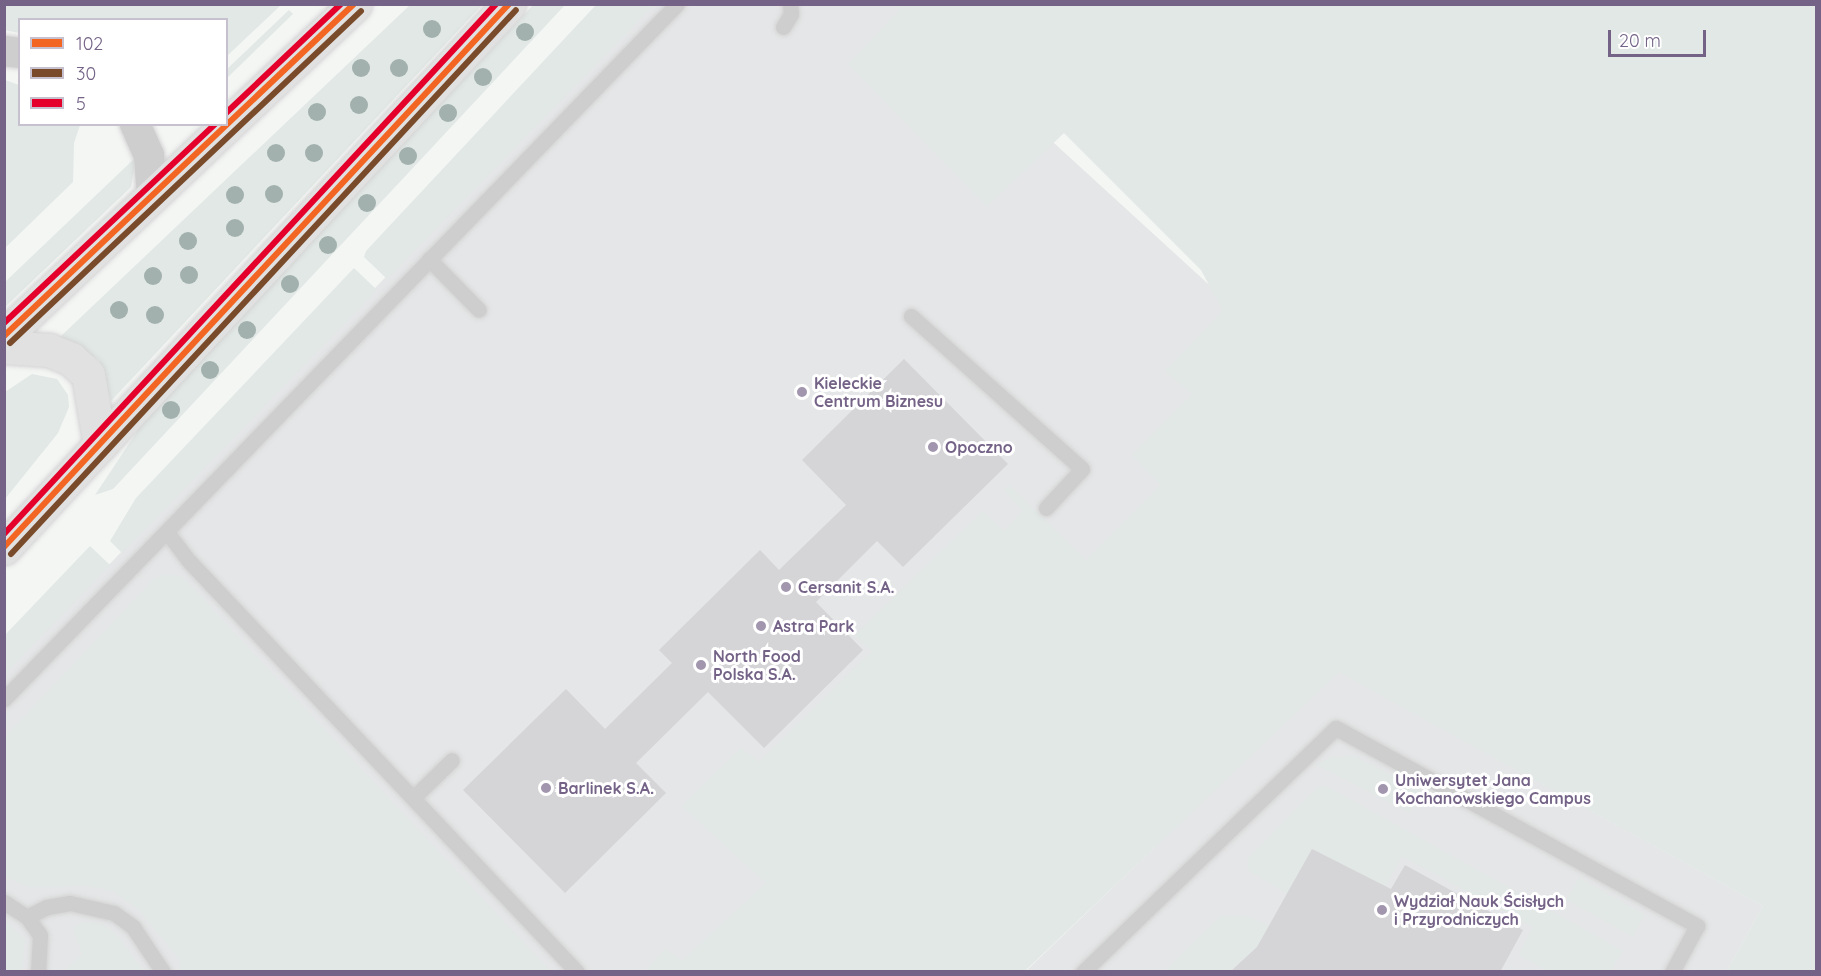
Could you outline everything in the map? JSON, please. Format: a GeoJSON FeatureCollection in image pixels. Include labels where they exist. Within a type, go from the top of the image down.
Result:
{"type":"FeatureCollection","features":[{"type":"Feature","properties":{"kind":"main road"},"geometry":{"type":"LineString","coordinates":[[229,121],[355,4]]}},
{"type":"Feature","properties":{"kind":"main road"},"geometry":{"type":"LineString","coordinates":[[4,549],[509,4]]}},
{"type":"Feature","properties":{"kind":"main road"},"geometry":{"type":"LineString","coordinates":[[4,336],[224,126]]}},
{"type":"Feature","properties":{"kind":"main road"},"geometry":{"type":"LineString","coordinates":[[4,347],[49,350],[71,359],[88,375],[100,445]]}},
{"type":"Feature","properties":{"kind":"street"},"geometry":{"type":"LineString","coordinates":[[136,126],[149,154],[152,197]]}},
{"type":"Feature","properties":{"kind":"lane"},"geometry":{"type":"LineString","coordinates":[[4,699],[677,4]]}},
{"type":"Feature","properties":{"kind":"lane"},"geometry":{"type":"LineString","coordinates":[[783,27],[791,14],[790,4]]}},
{"type":"Feature","properties":{"kind":"lane"},"geometry":{"type":"LineString","coordinates":[[429,259],[479,309]]}},
{"type":"Feature","properties":{"kind":"lane"},"geometry":{"type":"LineString","coordinates":[[911,316],[1082,469],[1046,508]]}},
{"type":"Feature","properties":{"kind":"lane"},"geometry":{"type":"LineString","coordinates":[[167,532],[413,798],[578,972]]}},
{"type":"Feature","properties":{"kind":"lane"},"geometry":{"type":"LineString","coordinates":[[1083,972],[1336,728],[1697,926],[1672,972]]}},
{"type":"Feature","properties":{"kind":"lane"},"geometry":{"type":"LineString","coordinates":[[413,798],[452,760]]}},
{"type":"Feature","properties":{"kind":"lane"},"geometry":{"type":"LineString","coordinates":[[4,902],[27,917],[41,940],[38,972]]}},
{"type":"Feature","properties":{"kind":"lane"},"geometry":{"type":"LineString","coordinates":[[27,917],[47,907],[70,903],[114,913],[133,927],[163,972]]}},
{"type":"Feature","properties":{"kind":"shaded area"},"geometry":{"type":"Polygon","coordinates":[[[5,4],[281,4],[228,55],[228,18],[18,18],[18,33],[5,30],[5,4]]]}},
{"type":"Feature","properties":{"kind":"shaded area"},"geometry":{"type":"Polygon","coordinates":[[[410,5],[482,5],[111,401],[99,360],[60,337],[410,5]]]}},
{"type":"Feature","properties":{"kind":"shaded area"},"geometry":{"type":"Polygon","coordinates":[[[533,5],[565,5],[113,489],[95,495],[144,421],[533,5]]]}},
{"type":"Feature","properties":{"kind":"shaded area"},"geometry":{"type":"Polygon","coordinates":[[[596,5],[654,5],[387,279],[364,257],[366,251],[596,5]]]}},
{"type":"Feature","properties":{"kind":"shaded area","name":"Kieleckie Centrum Biznesu"},"geometry":{"type":"Polygon","coordinates":[[[647,5],[903,5],[1438,494],[960,971],[5,971],[4,674],[647,5]]]}},
{"type":"Feature","properties":{"kind":"shaded area"},"geometry":{"type":"Polygon","coordinates":[[[895,5],[1816,5],[1816,971],[1727,971],[1763,906],[1339,672],[1025,971],[645,971],[665,949],[682,961],[766,883],[682,806],[741,748],[759,762],[872,651],[855,635],[983,511],[1004,531],[1023,511],[1004,490],[1010,486],[1086,560],[1161,485],[1132,455],[1192,394],[1165,371],[1223,311],[1201,270],[1064,133],[987,206],[848,64],[900,10],[895,5]]]}},
{"type":"Feature","properties":{"kind":"shaded area"},"geometry":{"type":"Polygon","coordinates":[[[289,10],[293,14],[228,77],[228,68],[289,10]]]}},
{"type":"Feature","properties":{"kind":"shaded area"},"geometry":{"type":"Polygon","coordinates":[[[5,80],[18,85],[18,126],[80,126],[74,143],[73,182],[5,248],[5,80]]]}},
{"type":"Feature","properties":{"kind":"shaded area"},"geometry":{"type":"Polygon","coordinates":[[[136,157],[131,187],[5,307],[5,282],[136,157]]]}},
{"type":"Feature","properties":{"kind":"shaded area"},"geometry":{"type":"Polygon","coordinates":[[[354,268],[377,290],[122,553],[110,541],[136,498],[354,268]]]}},
{"type":"Feature","properties":{"kind":"shaded area"},"geometry":{"type":"Polygon","coordinates":[[[32,374],[57,379],[68,395],[69,407],[58,433],[5,499],[5,392],[32,374]]]}},
{"type":"Feature","properties":{"kind":"shaded area"},"geometry":{"type":"Polygon","coordinates":[[[90,546],[110,565],[5,674],[5,635],[90,546]]]}},
{"type":"Feature","properties":{"kind":"shaded area"},"geometry":{"type":"Polygon","coordinates":[[[165,575],[180,576],[189,584],[550,971],[180,971],[180,960],[138,909],[113,891],[88,886],[30,887],[5,877],[5,737],[154,579],[165,575]]]}},
{"type":"Feature","properties":{"kind":"shaded area","name":"Uniwersytet Jana Kochanowskiego Campus"},"geometry":{"type":"Polygon","coordinates":[[[1338,671],[1763,906],[1727,971],[1025,972],[1338,671]]]}},
{"type":"Feature","properties":{"kind":"shaded area"},"geometry":{"type":"Polygon","coordinates":[[[1354,756],[1421,790],[1409,812],[1317,765],[1331,757],[1354,756]]]}},
{"type":"Feature","properties":{"kind":"shaded area"},"geometry":{"type":"Polygon","coordinates":[[[1326,786],[1623,951],[1611,971],[1547,971],[1519,955],[1533,927],[1402,856],[1385,887],[1312,849],[1287,894],[1248,870],[1248,858],[1317,788],[1326,786]]]}},
{"type":"Feature","properties":{"kind":"shaded area"},"geometry":{"type":"Polygon","coordinates":[[[1579,878],[1645,914],[1632,936],[1567,900],[1579,878]]]}},
{"type":"Feature","properties":{"kind":"shaded area"},"geometry":{"type":"Polygon","coordinates":[[[1221,916],[1248,916],[1269,926],[1257,947],[1230,971],[1165,971],[1221,916]]]}},
{"type":"Feature","properties":{"kind":"shaded area"},"geometry":{"type":"Polygon","coordinates":[[[4,920],[25,940],[22,971],[5,971],[4,920]]]}},
{"type":"Feature","properties":{"kind":"shaded area"},"geometry":{"type":"Polygon","coordinates":[[[84,922],[101,924],[116,934],[144,971],[65,971],[82,955],[73,927],[84,922]]]}},
{"type":"Feature","properties":{"kind":"building","name":"Astra Park"},"geometry":{"type":"Polygon","coordinates":[[[904,359],[1008,464],[903,567],[877,541],[816,602],[863,650],[764,748],[708,692],[636,763],[666,793],[565,893],[463,790],[566,689],[605,729],[672,663],[659,650],[760,550],[779,570],[846,505],[802,460],[904,359]]]}},
{"type":"Feature","properties":{"kind":"building","name":"Wydział Nauk Ścisłych i Przyrodniczych"},"geometry":{"type":"Polygon","coordinates":[[[1312,849],[1391,889],[1405,865],[1523,930],[1500,972],[1230,972],[1257,947],[1312,849]]]}},
{"type":"Feature","properties":{"kind":"transit line","name":"5"},"geometry":{"type":"LineString","coordinates":[[228,111],[341,4]]}},
{"type":"Feature","properties":{"kind":"transit line","name":"102"},"geometry":{"type":"LineString","coordinates":[[228,124],[354,4]]}},
{"type":"Feature","properties":{"kind":"transit line","name":"5"},"geometry":{"type":"LineString","coordinates":[[4,534],[496,4]]}},
{"type":"Feature","properties":{"kind":"transit line","name":"102"},"geometry":{"type":"LineString","coordinates":[[4,547],[509,4]]}},
{"type":"Feature","properties":{"kind":"transit line","name":"30"},"geometry":{"type":"LineString","coordinates":[[11,554],[516,10]]}},
{"type":"Feature","properties":{"kind":"transit line","name":"30"},"geometry":{"type":"LineString","coordinates":[[10,343],[361,11]]}},
{"type":"Feature","properties":{"kind":"transit line","name":"5"},"geometry":{"type":"LineString","coordinates":[[4,323],[213,126]]}},
{"type":"Feature","properties":{"kind":"transit line","name":"102"},"geometry":{"type":"LineString","coordinates":[[4,336],[225,126]]}},
{"type":"Feature","properties":{"kind":"place","name":"Kieleckie Centrum Biznesu"},"geometry":{"type":"Point","coordinates":[802,392]}},
{"type":"Feature","properties":{"kind":"place","name":"Opoczno"},"geometry":{"type":"Point","coordinates":[933,447]}},
{"type":"Feature","properties":{"kind":"place","name":"Cersanit S.A."},"geometry":{"type":"Point","coordinates":[786,587]}},
{"type":"Feature","properties":{"kind":"place","name":"Astra Park"},"geometry":{"type":"Point","coordinates":[761,626]}},
{"type":"Feature","properties":{"kind":"place","name":"North Food Polska S.A."},"geometry":{"type":"Point","coordinates":[701,665]}},
{"type":"Feature","properties":{"kind":"place","name":"Barlinek S.A."},"geometry":{"type":"Point","coordinates":[546,788]}},
{"type":"Feature","properties":{"kind":"place","name":"Uniwersytet Jana Kochanowskiego Campus"},"geometry":{"type":"Point","coordinates":[1383,789]}},
{"type":"Feature","properties":{"kind":"place","name":"Wydział Nauk Ścisłych i Przyrodniczych"},"geometry":{"type":"Point","coordinates":[1382,910]}}]}
